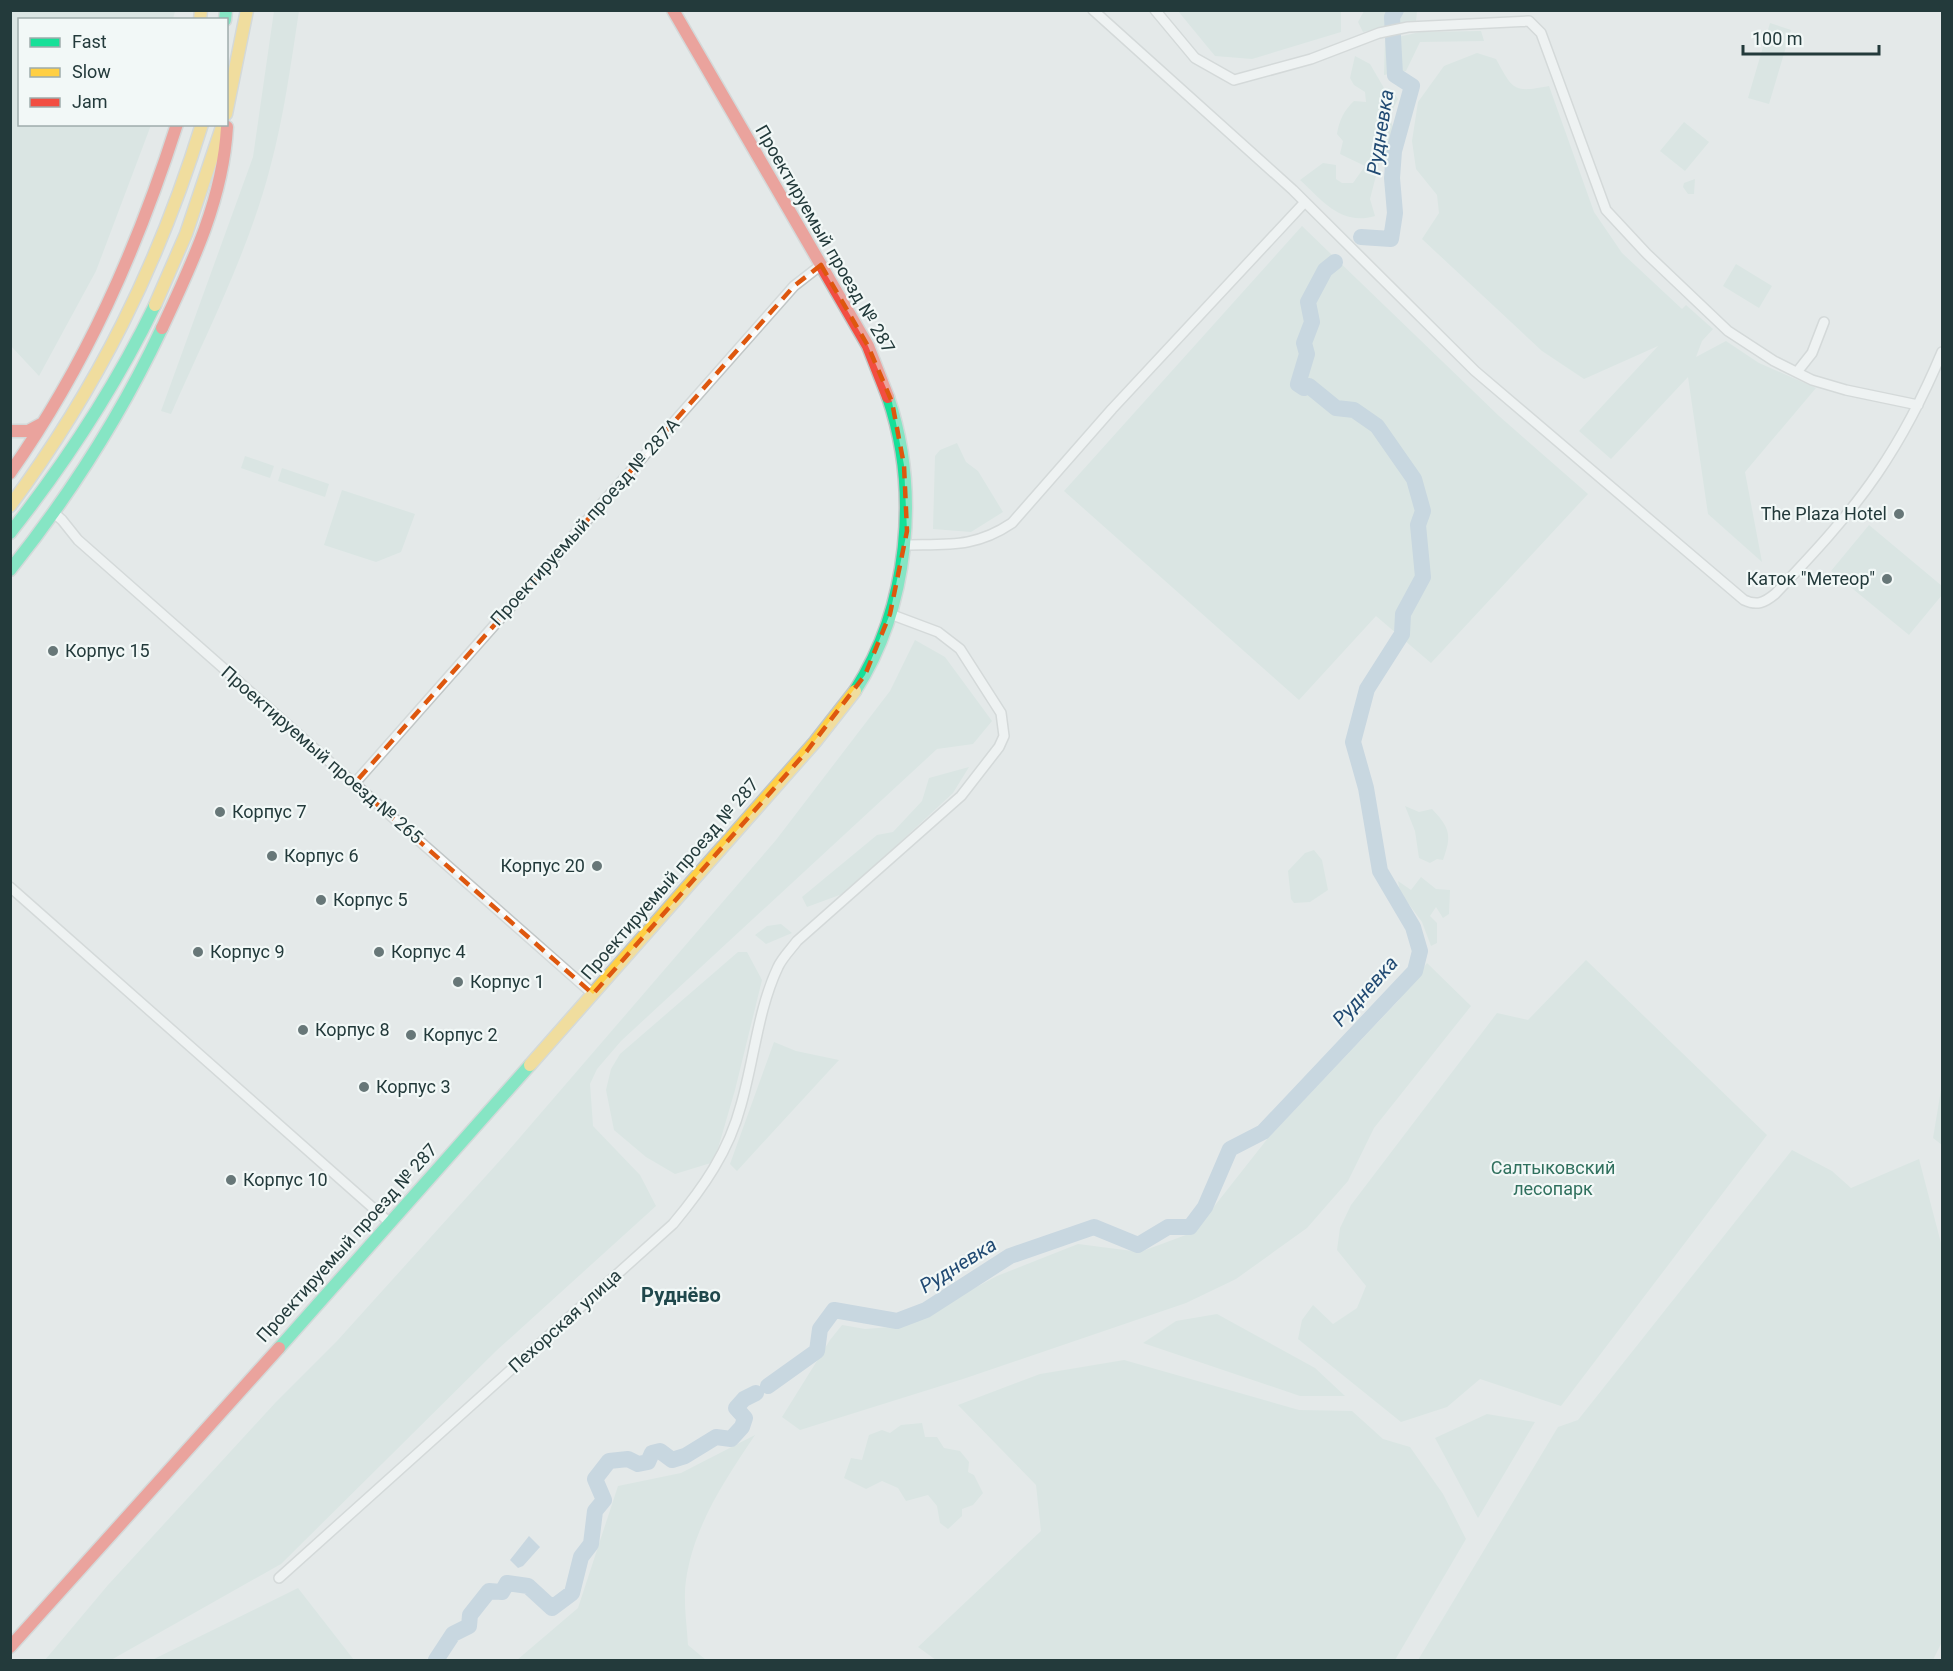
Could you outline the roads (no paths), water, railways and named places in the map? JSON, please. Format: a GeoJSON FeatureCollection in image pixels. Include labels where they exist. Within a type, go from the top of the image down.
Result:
{"type":"FeatureCollection","features":[{"type":"Feature","properties":{"kind":"main road"},"geometry":{"type":"LineString","coordinates":[[228,109],[247,10]]}},
{"type":"Feature","properties":{"kind":"main road","name":"Проектируемый проезд № 287"},"geometry":{"type":"LineString","coordinates":[[10,1647],[390,1224],[834,719],[865,675],[890,614],[905,545],[908,505],[904,465],[892,402],[868,346],[673,10]]}},
{"type":"Feature","properties":{"kind":"main road"},"geometry":{"type":"LineString","coordinates":[[10,473],[48,418],[98,330],[138,241],[176,126]]}},
{"type":"Feature","properties":{"kind":"main road"},"geometry":{"type":"LineString","coordinates":[[10,506],[33,477],[110,354],[165,232],[191,165],[201,126]]}},
{"type":"Feature","properties":{"kind":"main road"},"geometry":{"type":"LineString","coordinates":[[10,533],[74,451],[109,394],[138,340],[189,228],[223,126]]}},
{"type":"Feature","properties":{"kind":"main road"},"geometry":{"type":"LineString","coordinates":[[10,570],[81,474],[172,309],[215,201],[224,169],[227,126]]}},
{"type":"Feature","properties":{"kind":"main road"},"geometry":{"type":"LineString","coordinates":[[10,432],[22,433],[34,430],[48,418]]}},
{"type":"Feature","properties":{"kind":"street"},"geometry":{"type":"LineString","coordinates":[[1093,10],[1305,202],[1475,371],[1744,600],[1754,604],[1766,601],[1797,570],[1877,475],[1918,405],[1942,352]]}},
{"type":"Feature","properties":{"kind":"street"},"geometry":{"type":"LineString","coordinates":[[1155,10],[1195,58],[1234,80],[1311,59],[1379,33],[1408,27],[1529,21],[1536,26],[1543,38],[1606,210],[1639,246],[1721,325],[1764,356],[1797,372],[1846,390],[1918,405]]}},
{"type":"Feature","properties":{"kind":"street"},"geometry":{"type":"LineString","coordinates":[[905,545],[975,543],[1012,523],[1113,407],[1305,202]]}},
{"type":"Feature","properties":{"kind":"street","name":"Проектируемый проезд № 287А"},"geometry":{"type":"LineString","coordinates":[[354,783],[794,286],[821,265]]}},
{"type":"Feature","properties":{"kind":"street"},"geometry":{"type":"LineString","coordinates":[[1797,372],[1812,353],[1824,322]]}},
{"type":"Feature","properties":{"kind":"street","name":"Проектируемый проезд № 265"},"geometry":{"type":"LineString","coordinates":[[54,513],[78,540],[593,994]]}},
{"type":"Feature","properties":{"kind":"street","name":"Пехорская улица"},"geometry":{"type":"LineString","coordinates":[[279,1578],[674,1224],[700,1191],[725,1151],[741,1107],[765,1007],[779,965],[797,941],[961,796],[999,747],[1004,735],[1001,713],[960,649],[938,632],[890,614]]}},
{"type":"Feature","properties":{"kind":"street"},"geometry":{"type":"LineString","coordinates":[[10,887],[390,1224]]}},
{"type":"Feature","properties":{"kind":"water"},"geometry":{"type":"Polygon","coordinates":[[[529,1536],[540,1547],[523,1566],[518,1568],[510,1560],[529,1536]]]}},
{"type":"Feature","properties":{"kind":"waterway","name":"Рудневка"},"geometry":{"type":"LineString","coordinates":[[1361,237],[1391,239],[1395,213],[1392,178],[1394,151],[1412,86],[1395,75],[1392,17],[1396,10]]}},
{"type":"Feature","properties":{"kind":"waterway","name":"Рудневка"},"geometry":{"type":"LineString","coordinates":[[768,1386],[817,1351],[820,1329],[834,1310],[897,1321],[926,1310],[1010,1256],[1094,1227],[1138,1245],[1168,1227],[1190,1227],[1205,1207],[1230,1149],[1263,1132],[1415,971],[1420,951],[1413,927],[1380,871],[1366,788],[1353,742],[1367,689],[1402,634],[1403,614],[1423,577],[1418,525],[1423,511],[1414,479],[1377,426],[1354,410],[1336,408],[1309,386],[1304,388],[1298,384],[1307,354],[1304,343],[1312,322],[1308,302],[1325,270],[1335,262]]}},
{"type":"Feature","properties":{"kind":"waterway","name":"Рудневка"},"geometry":{"type":"LineString","coordinates":[[436,1660],[453,1634],[469,1626],[470,1615],[489,1591],[502,1592],[507,1583],[528,1586],[552,1608],[572,1593],[581,1557],[591,1544],[595,1511],[604,1500],[595,1479],[609,1461],[628,1459],[638,1464],[648,1462],[652,1453],[660,1451],[672,1460],[685,1456],[716,1437],[731,1439],[742,1427],[745,1418],[736,1408],[744,1399],[756,1393]]}},
{"type":"Feature","properties":{"kind":"place","name":"The Plaza Hotel"},"geometry":{"type":"Point","coordinates":[1899,514]}},
{"type":"Feature","properties":{"kind":"place","name":"Каток \"Метеор\""},"geometry":{"type":"Point","coordinates":[1887,579]}},
{"type":"Feature","properties":{"kind":"place","name":"Корпус 15"},"geometry":{"type":"Point","coordinates":[53,651]}},
{"type":"Feature","properties":{"kind":"place","name":"Корпус 7"},"geometry":{"type":"Point","coordinates":[220,812]}},
{"type":"Feature","properties":{"kind":"place","name":"Корпус 6"},"geometry":{"type":"Point","coordinates":[272,856]}},
{"type":"Feature","properties":{"kind":"place","name":"Корпус 20"},"geometry":{"type":"Point","coordinates":[597,866]}},
{"type":"Feature","properties":{"kind":"place","name":"Корпус 5"},"geometry":{"type":"Point","coordinates":[321,900]}},
{"type":"Feature","properties":{"kind":"place","name":"Корпус 9"},"geometry":{"type":"Point","coordinates":[198,952]}},
{"type":"Feature","properties":{"kind":"place","name":"Корпус 4"},"geometry":{"type":"Point","coordinates":[379,952]}},
{"type":"Feature","properties":{"kind":"place","name":"Корпус 1"},"geometry":{"type":"Point","coordinates":[458,982]}},
{"type":"Feature","properties":{"kind":"place","name":"Корпус 8"},"geometry":{"type":"Point","coordinates":[303,1030]}},
{"type":"Feature","properties":{"kind":"place","name":"Корпус 2"},"geometry":{"type":"Point","coordinates":[411,1035]}},
{"type":"Feature","properties":{"kind":"place","name":"Корпус 3"},"geometry":{"type":"Point","coordinates":[364,1087]}},
{"type":"Feature","properties":{"kind":"place","name":"Корпус 10"},"geometry":{"type":"Point","coordinates":[231,1180]}},
{"type":"Feature","properties":{"kind":"district","name":"Руднёво"},"geometry":{"type":"Point","coordinates":[681,1295]}},
{"type":"Feature","properties":{"kind":"park label","name":"Салтыковский лесопарк"},"geometry":{"type":"Point","coordinates":[1553,1178]}}]}
